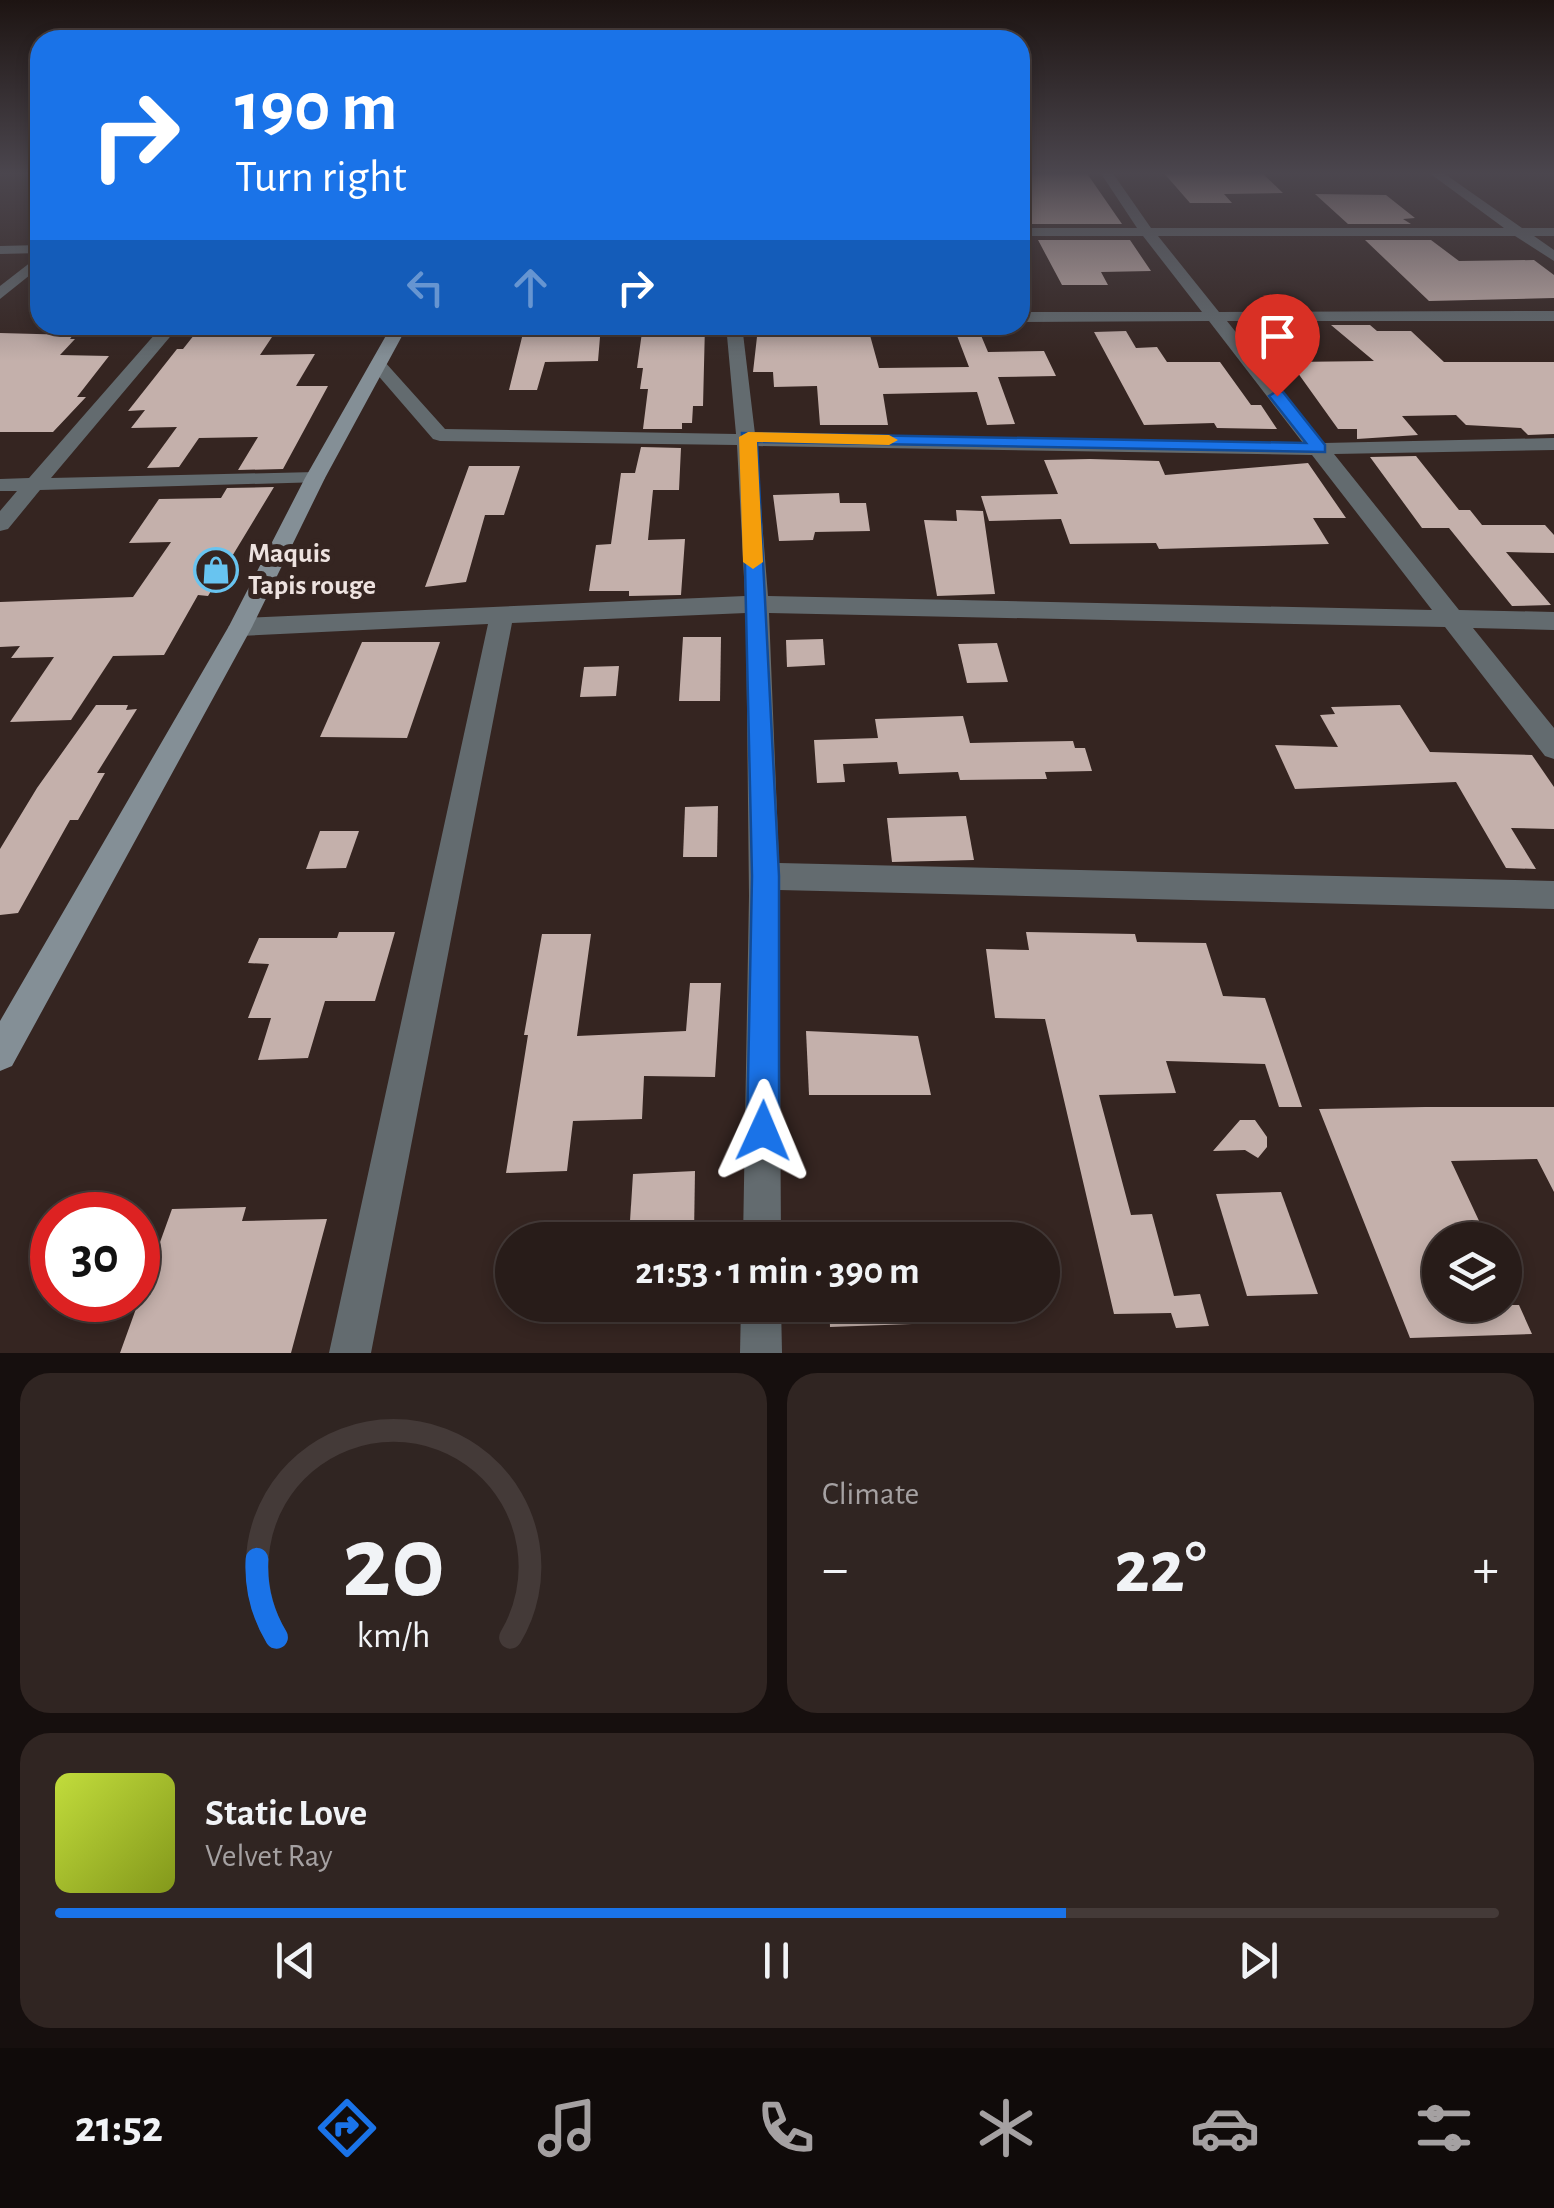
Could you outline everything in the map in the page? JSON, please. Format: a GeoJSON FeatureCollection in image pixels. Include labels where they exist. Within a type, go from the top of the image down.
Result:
{"type":"FeatureCollection","features":[{"type":"Feature","properties":{"kind":"street"},"geometry":{"type":"LineString","coordinates":[[1150,235],[1554,748]]}},
{"type":"Feature","properties":{"kind":"street"},"geometry":{"type":"LineString","coordinates":[[1523,235],[1554,257]]}},
{"type":"Feature","properties":{"kind":"street"},"geometry":{"type":"LineString","coordinates":[[0,250],[30,250]]}},
{"type":"Feature","properties":{"kind":"street"},"geometry":{"type":"LineString","coordinates":[[0,294],[30,268]]}},
{"type":"Feature","properties":{"kind":"street"},"geometry":{"type":"LineString","coordinates":[[1030,316],[1554,316]]}},
{"type":"Feature","properties":{"kind":"street"},"geometry":{"type":"LineString","coordinates":[[0,524],[163,335]]}},
{"type":"Feature","properties":{"kind":"street"},"geometry":{"type":"LineString","coordinates":[[2,1044],[240,627],[315,478],[394,335]]}},
{"type":"Feature","properties":{"kind":"street"},"geometry":{"type":"LineString","coordinates":[[735,335],[748,437],[766,876],[762,1222]]}},
{"type":"Feature","properties":{"kind":"street"},"geometry":{"type":"LineString","coordinates":[[378,364],[440,435],[1319,449],[1554,444]]}},
{"type":"Feature","properties":{"kind":"street"},"geometry":{"type":"LineString","coordinates":[[0,485],[315,478]]}},
{"type":"Feature","properties":{"kind":"street"},"geometry":{"type":"LineString","coordinates":[[240,627],[755,604],[1554,621]]}},
{"type":"Feature","properties":{"kind":"street"},"geometry":{"type":"LineString","coordinates":[[350,1353],[502,615]]}},
{"type":"Feature","properties":{"kind":"street"},"geometry":{"type":"LineString","coordinates":[[766,876],[1554,896]]}},
{"type":"Feature","properties":{"kind":"street"},"geometry":{"type":"LineString","coordinates":[[761,1353],[762,1322]]}},
{"type":"Feature","properties":{"kind":"building"},"geometry":{"type":"Polygon","coordinates":[[[1038,240],[1130,240],[1151,271],[1101,272],[1108,285],[1062,285],[1038,240]]]}},
{"type":"Feature","properties":{"kind":"building"},"geometry":{"type":"Polygon","coordinates":[[[1365,240],[1431,240],[1459,261],[1534,260],[1554,275],[1554,298],[1429,301],[1365,240]]]}},
{"type":"Feature","properties":{"kind":"building"},"geometry":{"type":"Polygon","coordinates":[[[1331,325],[1411,331],[1444,362],[1554,362],[1554,434],[1528,435],[1521,428],[1466,425],[1456,415],[1402,416],[1418,435],[1357,439],[1357,429],[1338,429],[1290,362],[1374,361],[1331,325]]]}},
{"type":"Feature","properties":{"kind":"building"},"geometry":{"type":"Polygon","coordinates":[[[1126,331],[1136,348],[1157,347],[1167,362],[1220,362],[1251,405],[1261,405],[1277,429],[1217,428],[1214,423],[1144,425],[1094,332],[1126,331]]]}},
{"type":"Feature","properties":{"kind":"building"},"geometry":{"type":"Polygon","coordinates":[[[0,333],[73,335],[70,339],[75,339],[60,355],[109,356],[77,397],[86,397],[53,432],[0,432],[0,333]]]}},
{"type":"Feature","properties":{"kind":"building"},"geometry":{"type":"Polygon","coordinates":[[[194,335],[273,335],[260,355],[315,354],[296,386],[328,386],[283,469],[238,470],[258,437],[199,438],[179,467],[147,468],[177,427],[131,428],[145,410],[128,411],[177,349],[183,349],[194,335]]]}},
{"type":"Feature","properties":{"kind":"building"},"geometry":{"type":"Polygon","coordinates":[[[523,335],[600,335],[598,361],[545,362],[537,390],[509,390],[523,335]]]}},
{"type":"Feature","properties":{"kind":"building"},"geometry":{"type":"Polygon","coordinates":[[[642,335],[705,335],[703,406],[693,406],[692,423],[682,423],[682,429],[643,429],[648,389],[640,389],[643,368],[637,368],[642,335]]]}},
{"type":"Feature","properties":{"kind":"building"},"geometry":{"type":"Polygon","coordinates":[[[757,335],[870,335],[879,368],[969,367],[957,335],[981,335],[988,352],[1044,351],[1056,376],[998,377],[1015,424],[987,425],[977,392],[883,394],[888,425],[820,425],[817,386],[774,387],[773,372],[753,372],[757,335]]]}},
{"type":"Feature","properties":{"kind":"building"},"geometry":{"type":"Polygon","coordinates":[[[641,447],[681,448],[679,490],[653,490],[648,540],[685,539],[681,595],[629,596],[629,591],[589,591],[596,545],[611,544],[621,473],[635,473],[641,447]]]}},
{"type":"Feature","properties":{"kind":"building"},"geometry":{"type":"Polygon","coordinates":[[[1416,456],[1459,510],[1470,510],[1482,525],[1545,525],[1554,535],[1554,553],[1506,552],[1551,605],[1512,606],[1449,528],[1422,528],[1370,457],[1416,456]]]}},
{"type":"Feature","properties":{"kind":"building"},"geometry":{"type":"Polygon","coordinates":[[[1044,460],[1159,461],[1165,475],[1308,463],[1346,518],[1313,518],[1329,544],[1159,549],[1156,543],[1070,544],[1061,519],[989,521],[981,496],[1058,494],[1044,460]]]}},
{"type":"Feature","properties":{"kind":"building"},"geometry":{"type":"Polygon","coordinates":[[[469,466],[520,466],[504,515],[485,515],[466,582],[425,587],[469,466]]]}},
{"type":"Feature","properties":{"kind":"building"},"geometry":{"type":"Polygon","coordinates":[[[274,487],[208,596],[198,595],[164,655],[113,656],[71,720],[10,722],[54,657],[11,658],[20,646],[0,647],[0,602],[133,597],[171,542],[129,543],[159,499],[221,498],[227,488],[274,487]]]}},
{"type":"Feature","properties":{"kind":"building"},"geometry":{"type":"Polygon","coordinates":[[[839,493],[840,503],[866,503],[870,531],[815,532],[813,540],[779,541],[773,495],[839,493]]]}},
{"type":"Feature","properties":{"kind":"building"},"geometry":{"type":"Polygon","coordinates":[[[956,510],[983,511],[995,594],[937,596],[924,520],[957,521],[956,510]]]}},
{"type":"Feature","properties":{"kind":"building"},"geometry":{"type":"Polygon","coordinates":[[[683,637],[721,637],[720,701],[679,701],[683,637]]]}},
{"type":"Feature","properties":{"kind":"building"},"geometry":{"type":"Polygon","coordinates":[[[823,639],[825,665],[787,667],[786,640],[823,639]]]}},
{"type":"Feature","properties":{"kind":"building"},"geometry":{"type":"Polygon","coordinates":[[[362,642],[440,642],[407,738],[320,737],[362,642]]]}},
{"type":"Feature","properties":{"kind":"building"},"geometry":{"type":"Polygon","coordinates":[[[997,643],[1008,682],[967,683],[958,644],[997,643]]]}},
{"type":"Feature","properties":{"kind":"building"},"geometry":{"type":"Polygon","coordinates":[[[619,666],[616,696],[580,697],[584,667],[619,666]]]}},
{"type":"Feature","properties":{"kind":"building"},"geometry":{"type":"Polygon","coordinates":[[[96,705],[128,705],[126,710],[137,709],[97,773],[105,773],[78,820],[70,820],[18,913],[0,915],[0,849],[37,788],[96,705]]]}},
{"type":"Feature","properties":{"kind":"building"},"geometry":{"type":"Polygon","coordinates":[[[1400,705],[1430,752],[1532,755],[1554,787],[1554,829],[1511,828],[1536,869],[1506,868],[1456,782],[1295,789],[1275,745],[1338,747],[1320,715],[1335,714],[1331,707],[1400,705]]]}},
{"type":"Feature","properties":{"kind":"building"},"geometry":{"type":"Polygon","coordinates":[[[963,716],[970,743],[1073,741],[1075,748],[1085,748],[1092,771],[1045,772],[1047,779],[960,780],[958,772],[899,774],[897,762],[843,764],[845,782],[817,783],[814,740],[878,738],[875,719],[963,716]]]}},
{"type":"Feature","properties":{"kind":"building"},"geometry":{"type":"Polygon","coordinates":[[[718,806],[717,857],[683,857],[685,807],[718,806]]]}},
{"type":"Feature","properties":{"kind":"building"},"geometry":{"type":"Polygon","coordinates":[[[966,816],[974,860],[892,862],[887,818],[966,816]]]}},
{"type":"Feature","properties":{"kind":"building"},"geometry":{"type":"Polygon","coordinates":[[[320,831],[359,831],[346,868],[306,869],[320,831]]]}},
{"type":"Feature","properties":{"kind":"building"},"geometry":{"type":"Polygon","coordinates":[[[339,932],[395,932],[375,1001],[325,1001],[308,1058],[258,1060],[271,1018],[248,1018],[269,964],[248,963],[259,938],[337,938],[339,932]]]}},
{"type":"Feature","properties":{"kind":"building"},"geometry":{"type":"Polygon","coordinates":[[[1026,932],[1135,934],[1137,942],[1206,943],[1223,996],[1265,998],[1302,1107],[1279,1107],[1265,1064],[1166,1061],[1176,1093],[1099,1095],[1131,1215],[1152,1214],[1174,1296],[1200,1294],[1209,1326],[1176,1328],[1171,1313],[1114,1314],[1045,1019],[995,1018],[986,949],[1029,950],[1026,932]]]}},
{"type":"Feature","properties":{"kind":"building"},"geometry":{"type":"Polygon","coordinates":[[[542,934],[591,934],[577,1036],[686,1031],[690,983],[721,983],[715,1077],[644,1076],[642,1119],[573,1121],[567,1171],[506,1173],[528,1035],[524,1035],[542,934]]]}},
{"type":"Feature","properties":{"kind":"building"},"geometry":{"type":"Polygon","coordinates":[[[806,1031],[918,1036],[931,1095],[809,1095],[806,1031]]]}},
{"type":"Feature","properties":{"kind":"building"},"geometry":{"type":"Polygon","coordinates":[[[1554,1107],[1554,1192],[1537,1159],[1451,1161],[1480,1222],[1422,1222],[1422,1322],[1522,1322],[1522,1312],[1532,1334],[1410,1338],[1319,1109],[1554,1107]]]}},
{"type":"Feature","properties":{"kind":"building"},"geometry":{"type":"Polygon","coordinates":[[[1240,1120],[1255,1120],[1267,1137],[1267,1147],[1258,1158],[1245,1150],[1213,1151],[1240,1120]]]}},
{"type":"Feature","properties":{"kind":"building"},"geometry":{"type":"Polygon","coordinates":[[[695,1171],[694,1222],[630,1222],[633,1174],[695,1171]]]}},
{"type":"Feature","properties":{"kind":"building"},"geometry":{"type":"Polygon","coordinates":[[[1281,1192],[1318,1294],[1247,1296],[1216,1194],[1281,1192]]]}},
{"type":"Feature","properties":{"kind":"building"},"geometry":{"type":"Polygon","coordinates":[[[246,1207],[242,1221],[327,1219],[291,1353],[120,1353],[131,1322],[160,1322],[160,1242],[172,1209],[246,1207]]]}},
{"type":"Feature","properties":{"kind":"building"},"geometry":{"type":"Polygon","coordinates":[[[830,1322],[912,1322],[912,1324],[830,1327],[830,1322]]]}},
{"type":"Feature","properties":{"kind":"slow traffic"},"geometry":{"type":"LineString","coordinates":[[753,562],[748,437],[889,440]]}},
{"type":"Feature","properties":{"kind":"place","name":"Maquis Tapis rouge"},"geometry":{"type":"Point","coordinates":[216,570]}},
{"type":"Feature","properties":{"kind":"route"},"geometry":{"type":"LineString","coordinates":[[763,1131],[766,876],[748,437],[1319,449],[1277,396]]}}]}
